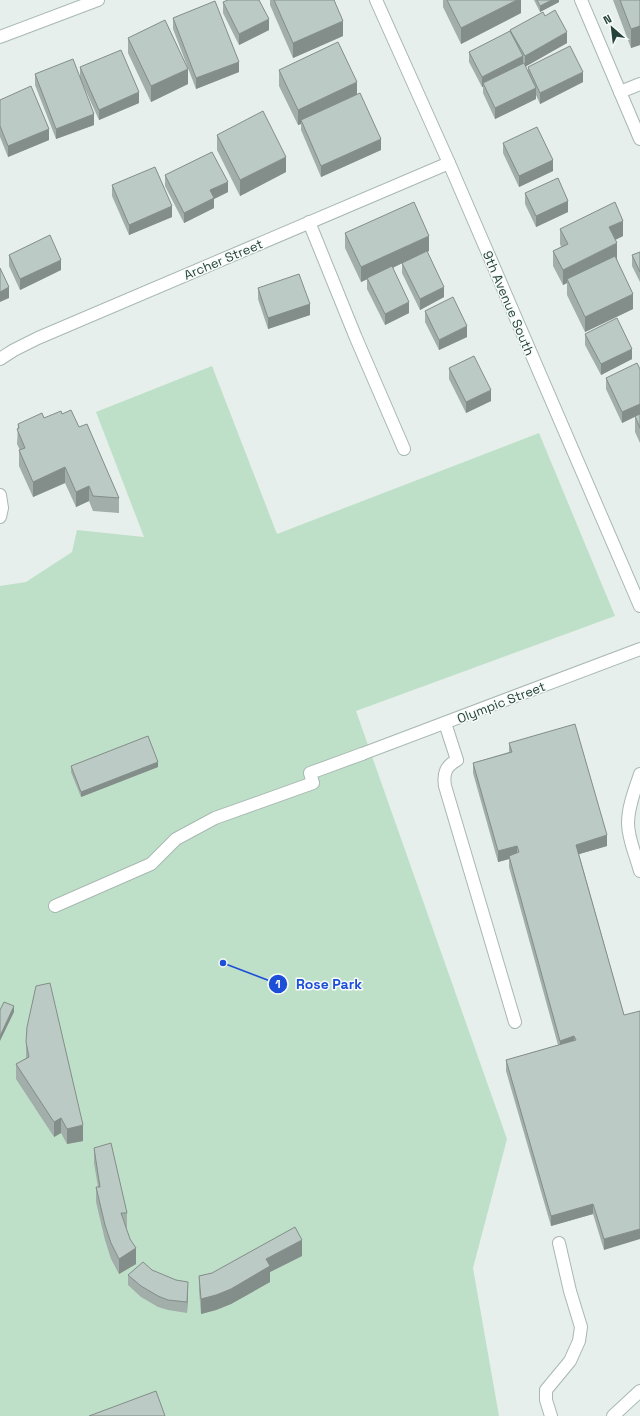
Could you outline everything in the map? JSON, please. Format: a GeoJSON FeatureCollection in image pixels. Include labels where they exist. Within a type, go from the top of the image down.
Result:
{"type":"FeatureCollection","features":[{"type":"Feature","properties":{"kind":"street"},"geometry":{"type":"LineString","coordinates":[[0,38],[98,0]]}},
{"type":"Feature","properties":{"kind":"street","name":"9th Avenue South"},"geometry":{"type":"LineString","coordinates":[[376,0],[449,163],[640,606]]}},
{"type":"Feature","properties":{"kind":"street"},"geometry":{"type":"LineString","coordinates":[[581,0],[640,139]]}},
{"type":"Feature","properties":{"kind":"street"},"geometry":{"type":"LineString","coordinates":[[620,92],[640,84]]}},
{"type":"Feature","properties":{"kind":"street","name":"Archer Street"},"geometry":{"type":"LineString","coordinates":[[0,360],[14,350],[38,338],[449,163]]}},
{"type":"Feature","properties":{"kind":"street"},"geometry":{"type":"LineString","coordinates":[[309,222],[356,338],[404,449]]}},
{"type":"Feature","properties":{"kind":"street"},"geometry":{"type":"LineString","coordinates":[[0,495],[2,508],[0,517]]}},
{"type":"Feature","properties":{"kind":"street","name":"Olympic Street"},"geometry":{"type":"LineString","coordinates":[[55,906],[151,864],[176,839],[215,818],[313,783],[310,773],[640,649]]}},
{"type":"Feature","properties":{"kind":"street"},"geometry":{"type":"LineString","coordinates":[[445,723],[457,760],[447,767],[444,772],[443,779],[515,1022]]}},
{"type":"Feature","properties":{"kind":"street"},"geometry":{"type":"LineString","coordinates":[[640,774],[631,804],[628,822],[640,871]]}},
{"type":"Feature","properties":{"kind":"street"},"geometry":{"type":"LineString","coordinates":[[551,1416],[546,1400],[546,1390],[570,1361],[579,1341],[581,1327],[570,1291],[559,1243]]}},
{"type":"Feature","properties":{"kind":"street"},"geometry":{"type":"LineString","coordinates":[[613,1416],[640,1391]]}},
{"type":"Feature","properties":{"kind":"green space"},"geometry":{"type":"Polygon","coordinates":[[[212,366],[277,534],[539,433],[615,616],[356,711],[507,1139],[473,1268],[499,1416],[0,1416],[0,586],[26,582],[72,552],[77,530],[144,537],[96,412],[212,366]]]}},
{"type":"Feature","properties":{"kind":"building"},"geometry":{"type":"Polygon","coordinates":[[[228,0],[259,0],[269,19],[239,34],[223,2],[228,0]]]}},
{"type":"Feature","properties":{"kind":"building"},"geometry":{"type":"Polygon","coordinates":[[[274,0],[334,0],[343,21],[293,43],[274,0]]]}},
{"type":"Feature","properties":{"kind":"building"},"geometry":{"type":"Polygon","coordinates":[[[447,0],[517,0],[461,28],[447,0]]]}},
{"type":"Feature","properties":{"kind":"building"},"geometry":{"type":"Polygon","coordinates":[[[537,0],[552,0],[540,6],[537,0]]]}},
{"type":"Feature","properties":{"kind":"building"},"geometry":{"type":"Polygon","coordinates":[[[620,0],[640,0],[640,26],[631,29],[620,0]]]}},
{"type":"Feature","properties":{"kind":"building"},"geometry":{"type":"Polygon","coordinates":[[[215,1],[239,62],[196,78],[173,18],[215,1]]]}},
{"type":"Feature","properties":{"kind":"building"},"geometry":{"type":"Polygon","coordinates":[[[555,10],[567,32],[525,56],[510,30],[543,12],[545,16],[555,10]]]}},
{"type":"Feature","properties":{"kind":"building"},"geometry":{"type":"Polygon","coordinates":[[[165,20],[188,69],[151,86],[128,38],[165,20]]]}},
{"type":"Feature","properties":{"kind":"building"},"geometry":{"type":"Polygon","coordinates":[[[510,31],[523,56],[482,77],[469,52],[510,31]]]}},
{"type":"Feature","properties":{"kind":"building"},"geometry":{"type":"Polygon","coordinates":[[[338,42],[357,82],[298,110],[279,70],[338,42]]]}},
{"type":"Feature","properties":{"kind":"building"},"geometry":{"type":"Polygon","coordinates":[[[570,46],[583,72],[540,93],[528,67],[570,46]]]}},
{"type":"Feature","properties":{"kind":"building"},"geometry":{"type":"Polygon","coordinates":[[[121,50],[139,92],[99,110],[80,67],[121,50]]]}},
{"type":"Feature","properties":{"kind":"building"},"geometry":{"type":"Polygon","coordinates":[[[73,59],[94,114],[56,129],[35,74],[73,59]]]}},
{"type":"Feature","properties":{"kind":"building"},"geometry":{"type":"Polygon","coordinates":[[[524,63],[536,88],[495,108],[483,83],[524,63]]]}},
{"type":"Feature","properties":{"kind":"building"},"geometry":{"type":"Polygon","coordinates":[[[31,86],[49,129],[8,146],[0,126],[0,100],[31,86]]]}},
{"type":"Feature","properties":{"kind":"building"},"geometry":{"type":"Polygon","coordinates":[[[360,93],[381,139],[321,166],[301,120],[360,93]]]}},
{"type":"Feature","properties":{"kind":"building"},"geometry":{"type":"Polygon","coordinates":[[[263,111],[286,157],[240,180],[217,135],[263,111]]]}},
{"type":"Feature","properties":{"kind":"building"},"geometry":{"type":"Polygon","coordinates":[[[537,127],[553,160],[519,176],[503,143],[537,127]]]}},
{"type":"Feature","properties":{"kind":"building"},"geometry":{"type":"Polygon","coordinates":[[[212,152],[228,182],[210,190],[214,198],[184,213],[165,175],[212,152]]]}},
{"type":"Feature","properties":{"kind":"building"},"geometry":{"type":"Polygon","coordinates":[[[155,167],[172,206],[129,225],[112,185],[155,167]]]}},
{"type":"Feature","properties":{"kind":"building"},"geometry":{"type":"Polygon","coordinates":[[[558,178],[568,201],[536,216],[525,193],[558,178]]]}},
{"type":"Feature","properties":{"kind":"building"},"geometry":{"type":"Polygon","coordinates":[[[414,202],[429,236],[361,267],[345,233],[414,202]]]}},
{"type":"Feature","properties":{"kind":"building"},"geometry":{"type":"Polygon","coordinates":[[[615,202],[623,221],[609,227],[617,243],[563,270],[553,251],[568,244],[560,229],[615,202]]]}},
{"type":"Feature","properties":{"kind":"building"},"geometry":{"type":"Polygon","coordinates":[[[50,235],[61,260],[20,279],[9,255],[50,235]]]}},
{"type":"Feature","properties":{"kind":"building"},"geometry":{"type":"Polygon","coordinates":[[[427,251],[444,287],[420,299],[402,263],[427,251]]]}},
{"type":"Feature","properties":{"kind":"building"},"geometry":{"type":"Polygon","coordinates":[[[640,252],[640,272],[632,255],[640,252]]]}},
{"type":"Feature","properties":{"kind":"building"},"geometry":{"type":"Polygon","coordinates":[[[615,256],[633,294],[585,317],[567,279],[615,256]]]}},
{"type":"Feature","properties":{"kind":"building"},"geometry":{"type":"Polygon","coordinates":[[[392,266],[409,302],[385,314],[367,278],[392,266]]]}},
{"type":"Feature","properties":{"kind":"building"},"geometry":{"type":"Polygon","coordinates":[[[0,268],[9,287],[0,292],[0,268]]]}},
{"type":"Feature","properties":{"kind":"building"},"geometry":{"type":"Polygon","coordinates":[[[299,274],[310,304],[268,318],[258,288],[299,274]]]}},
{"type":"Feature","properties":{"kind":"building"},"geometry":{"type":"Polygon","coordinates":[[[453,297],[467,326],[439,340],[425,311],[453,297]]]}},
{"type":"Feature","properties":{"kind":"building"},"geometry":{"type":"Polygon","coordinates":[[[617,318],[632,349],[601,364],[585,334],[617,318]]]}},
{"type":"Feature","properties":{"kind":"building"},"geometry":{"type":"Polygon","coordinates":[[[474,356],[491,390],[466,402],[449,368],[474,356]]]}},
{"type":"Feature","properties":{"kind":"building"},"geometry":{"type":"Polygon","coordinates":[[[637,363],[640,369],[640,404],[622,412],[606,378],[637,363]]]}},
{"type":"Feature","properties":{"kind":"building"},"geometry":{"type":"Polygon","coordinates":[[[71,410],[79,427],[87,424],[119,498],[93,496],[89,486],[76,492],[65,467],[33,482],[19,450],[25,448],[17,429],[19,428],[18,424],[42,413],[44,418],[61,411],[62,414],[71,410]]]}},
{"type":"Feature","properties":{"kind":"building"},"geometry":{"type":"Polygon","coordinates":[[[640,414],[640,428],[635,416],[640,414]]]}},
{"type":"Feature","properties":{"kind":"building"},"geometry":{"type":"Polygon","coordinates":[[[575,724],[607,835],[576,845],[624,1015],[640,1011],[640,1229],[604,1239],[593,1204],[551,1216],[506,1060],[576,1040],[574,1036],[560,1041],[509,856],[519,852],[517,846],[498,851],[473,763],[512,752],[509,743],[575,724]]]}},
{"type":"Feature","properties":{"kind":"building"},"geometry":{"type":"Polygon","coordinates":[[[148,736],[158,762],[81,792],[71,766],[148,736]]]}},
{"type":"Feature","properties":{"kind":"building"},"geometry":{"type":"Polygon","coordinates":[[[50,983],[83,1125],[67,1129],[61,1118],[54,1122],[16,1064],[29,1057],[26,1042],[27,1027],[36,986],[50,983]]]}},
{"type":"Feature","properties":{"kind":"building"},"geometry":{"type":"Polygon","coordinates":[[[4,1002],[14,1006],[0,1036],[0,1010],[4,1002]]]}},
{"type":"Feature","properties":{"kind":"building"},"geometry":{"type":"Polygon","coordinates":[[[111,1143],[127,1213],[121,1213],[130,1239],[136,1248],[119,1259],[111,1243],[105,1225],[96,1187],[100,1187],[94,1148],[111,1143]]]}},
{"type":"Feature","properties":{"kind":"building"},"geometry":{"type":"Polygon","coordinates":[[[295,1227],[302,1240],[266,1259],[270,1266],[231,1289],[201,1299],[199,1276],[212,1273],[295,1227]]]}},
{"type":"Feature","properties":{"kind":"building"},"geometry":{"type":"Polygon","coordinates":[[[143,1262],[152,1270],[176,1280],[188,1282],[187,1302],[168,1300],[158,1296],[141,1286],[128,1275],[143,1262]]]}},
{"type":"Feature","properties":{"kind":"building"},"geometry":{"type":"Polygon","coordinates":[[[156,1391],[165,1416],[89,1416],[156,1391]]]}},
{"type":"Feature","properties":{"kind":"place","name":"Rose Park"},"geometry":{"type":"Point","coordinates":[223,963]}}]}
